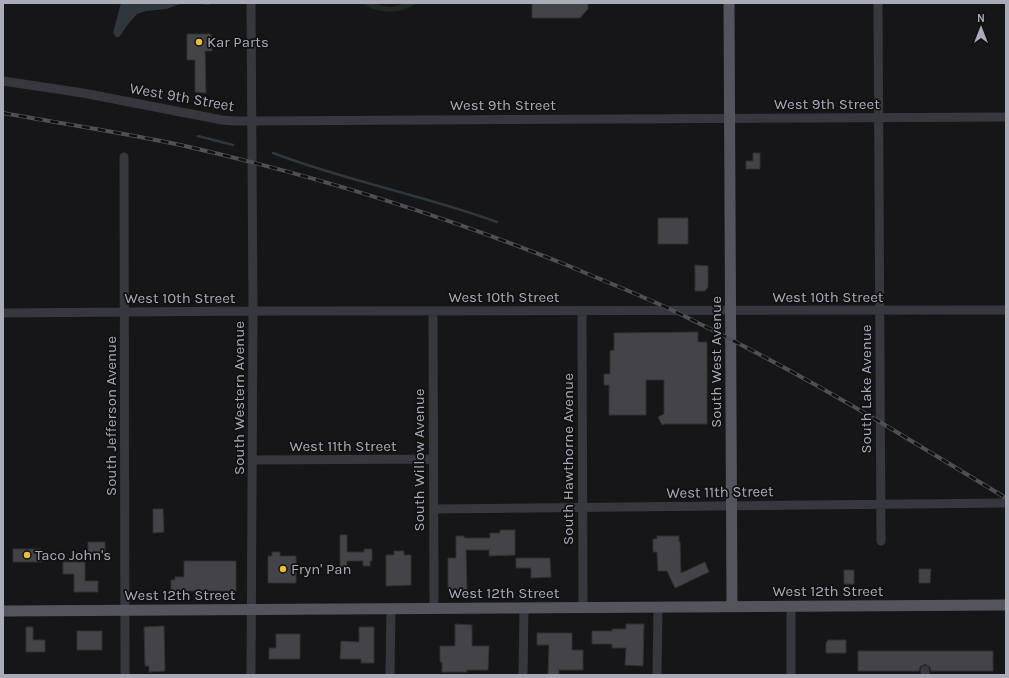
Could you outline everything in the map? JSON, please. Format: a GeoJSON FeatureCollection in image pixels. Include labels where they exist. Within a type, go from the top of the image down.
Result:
{"type":"FeatureCollection","features":[{"type":"Feature","properties":{"kind":"main road","name":"South West Avenue"},"geometry":{"type":"LineString","coordinates":[[729,3],[732,606]]}},
{"type":"Feature","properties":{"kind":"main road","name":"West 12th Street"},"geometry":{"type":"LineString","coordinates":[[3,611],[1006,605]]}},
{"type":"Feature","properties":{"kind":"street","name":"South Western Avenue"},"geometry":{"type":"LineString","coordinates":[[251,3],[253,312],[251,675]]}},
{"type":"Feature","properties":{"kind":"street","name":"South Lake Avenue"},"geometry":{"type":"LineString","coordinates":[[878,3],[881,541]]}},
{"type":"Feature","properties":{"kind":"street","name":"West 9th Street"},"geometry":{"type":"LineString","coordinates":[[3,81],[83,93],[222,120],[1006,117]]}},
{"type":"Feature","properties":{"kind":"street","name":"South Jefferson Avenue"},"geometry":{"type":"LineString","coordinates":[[124,157],[125,675]]}},
{"type":"Feature","properties":{"kind":"street","name":"West 10th Street"},"geometry":{"type":"LineString","coordinates":[[3,313],[1006,310]]}},
{"type":"Feature","properties":{"kind":"street","name":"South Willow Avenue"},"geometry":{"type":"LineString","coordinates":[[432,311],[434,608]]}},
{"type":"Feature","properties":{"kind":"street","name":"South Hawthorne Avenue"},"geometry":{"type":"LineString","coordinates":[[582,311],[583,607]]}},
{"type":"Feature","properties":{"kind":"street","name":"West 11th Street"},"geometry":{"type":"LineString","coordinates":[[253,460],[433,459]]}},
{"type":"Feature","properties":{"kind":"street","name":"West 11th Street"},"geometry":{"type":"LineString","coordinates":[[434,509],[1006,503]]}},
{"type":"Feature","properties":{"kind":"street"},"geometry":{"type":"LineString","coordinates":[[657,675],[658,607]]}},
{"type":"Feature","properties":{"kind":"street"},"geometry":{"type":"LineString","coordinates":[[791,675],[792,607]]}},
{"type":"Feature","properties":{"kind":"street"},"geometry":{"type":"LineString","coordinates":[[390,675],[391,608]]}},
{"type":"Feature","properties":{"kind":"street"},"geometry":{"type":"LineString","coordinates":[[523,675],[524,608]]}},
{"type":"Feature","properties":{"kind":"shaded area"},"geometry":{"type":"Polygon","coordinates":[[[121,3],[196,3],[180,4],[166,9],[147,11],[137,14],[119,37],[116,37],[113,33],[121,3]]]}},
{"type":"Feature","properties":{"kind":"shaded area"},"geometry":{"type":"Polygon","coordinates":[[[196,3],[209,3],[209,5],[196,3]]]}},
{"type":"Feature","properties":{"kind":"shaded area"},"geometry":{"type":"Polygon","coordinates":[[[362,3],[373,3],[391,7],[407,3],[417,3],[411,7],[390,12],[376,10],[362,3]]]}},
{"type":"Feature","properties":{"kind":"building"},"geometry":{"type":"Polygon","coordinates":[[[532,3],[588,3],[588,9],[580,18],[532,18],[532,3]]]}},
{"type":"Feature","properties":{"kind":"building","name":"Kar Parts"},"geometry":{"type":"Polygon","coordinates":[[[187,34],[211,34],[212,51],[205,51],[206,93],[195,92],[195,60],[187,60],[187,34]]]}},
{"type":"Feature","properties":{"kind":"building"},"geometry":{"type":"Polygon","coordinates":[[[753,153],[760,153],[760,169],[746,169],[746,161],[753,161],[753,153]]]}},
{"type":"Feature","properties":{"kind":"building"},"geometry":{"type":"Polygon","coordinates":[[[658,218],[688,218],[688,244],[658,244],[658,218]]]}},
{"type":"Feature","properties":{"kind":"building"},"geometry":{"type":"Polygon","coordinates":[[[695,265],[708,266],[708,287],[705,291],[695,291],[695,265]]]}},
{"type":"Feature","properties":{"kind":"building"},"geometry":{"type":"Polygon","coordinates":[[[698,332],[698,342],[707,342],[707,424],[662,425],[658,417],[664,414],[664,380],[646,380],[646,415],[609,415],[609,385],[604,385],[604,374],[610,374],[610,351],[614,350],[614,333],[698,332]]]}},
{"type":"Feature","properties":{"kind":"building"},"geometry":{"type":"Polygon","coordinates":[[[153,509],[163,509],[164,532],[153,533],[153,509]]]}},
{"type":"Feature","properties":{"kind":"building"},"geometry":{"type":"Polygon","coordinates":[[[500,530],[515,530],[515,555],[489,556],[489,550],[466,550],[467,590],[448,590],[448,558],[456,558],[456,536],[464,536],[464,538],[490,538],[490,533],[500,533],[500,530]]]}},
{"type":"Feature","properties":{"kind":"building"},"geometry":{"type":"Polygon","coordinates":[[[340,535],[347,535],[347,552],[364,552],[364,549],[372,549],[372,561],[370,561],[370,566],[363,566],[363,561],[347,561],[347,574],[340,574],[340,535]]]}},
{"type":"Feature","properties":{"kind":"building"},"geometry":{"type":"Polygon","coordinates":[[[657,536],[679,536],[681,573],[705,562],[709,572],[675,588],[667,571],[658,571],[657,552],[653,552],[653,539],[657,539],[657,536]]]}},
{"type":"Feature","properties":{"kind":"building"},"geometry":{"type":"Polygon","coordinates":[[[88,542],[105,542],[105,553],[88,553],[88,542]]]}},
{"type":"Feature","properties":{"kind":"building","name":"Taco John's"},"geometry":{"type":"Polygon","coordinates":[[[13,549],[41,549],[41,562],[13,562],[13,549]]]}},
{"type":"Feature","properties":{"kind":"building"},"geometry":{"type":"Polygon","coordinates":[[[394,551],[404,551],[404,555],[411,555],[411,585],[386,586],[386,555],[394,555],[394,551]]]}},
{"type":"Feature","properties":{"kind":"building"},"geometry":{"type":"Polygon","coordinates":[[[272,552],[280,552],[280,556],[296,556],[296,583],[268,583],[268,556],[272,556],[272,552]]]}},
{"type":"Feature","properties":{"kind":"building"},"geometry":{"type":"Polygon","coordinates":[[[516,558],[550,558],[551,577],[531,578],[531,568],[516,568],[516,558]]]}},
{"type":"Feature","properties":{"kind":"building"},"geometry":{"type":"Polygon","coordinates":[[[184,561],[236,561],[236,591],[171,591],[171,580],[175,580],[175,577],[184,577],[184,561]]]}},
{"type":"Feature","properties":{"kind":"building"},"geometry":{"type":"Polygon","coordinates":[[[63,562],[85,562],[85,581],[98,581],[98,592],[74,592],[74,574],[63,574],[63,562]]]}},
{"type":"Feature","properties":{"kind":"building"},"geometry":{"type":"Polygon","coordinates":[[[919,569],[931,569],[930,583],[919,583],[919,569]]]}},
{"type":"Feature","properties":{"kind":"building"},"geometry":{"type":"Polygon","coordinates":[[[844,570],[854,570],[854,584],[844,584],[844,570]]]}},
{"type":"Feature","properties":{"kind":"building"},"geometry":{"type":"Polygon","coordinates":[[[455,624],[472,625],[472,646],[489,646],[488,670],[442,672],[442,662],[440,662],[440,646],[455,646],[455,624]]]}},
{"type":"Feature","properties":{"kind":"building"},"geometry":{"type":"Polygon","coordinates":[[[626,624],[644,624],[643,666],[625,665],[626,648],[612,648],[612,644],[592,644],[592,631],[626,629],[626,624]]]}},
{"type":"Feature","properties":{"kind":"building"},"geometry":{"type":"Polygon","coordinates":[[[164,626],[165,671],[149,672],[149,666],[145,666],[144,627],[164,626]]]}},
{"type":"Feature","properties":{"kind":"building"},"geometry":{"type":"Polygon","coordinates":[[[26,627],[33,627],[33,640],[45,640],[45,652],[26,652],[26,627]]]}},
{"type":"Feature","properties":{"kind":"building"},"geometry":{"type":"Polygon","coordinates":[[[359,627],[374,627],[374,663],[361,663],[361,659],[340,659],[341,641],[359,642],[359,627]]]}},
{"type":"Feature","properties":{"kind":"building"},"geometry":{"type":"Polygon","coordinates":[[[77,631],[102,631],[102,650],[77,650],[77,631]]]}},
{"type":"Feature","properties":{"kind":"building"},"geometry":{"type":"Polygon","coordinates":[[[537,633],[572,633],[572,650],[583,650],[583,670],[559,670],[559,675],[548,675],[549,645],[537,645],[537,633]]]}},
{"type":"Feature","properties":{"kind":"building"},"geometry":{"type":"Polygon","coordinates":[[[276,634],[300,634],[300,659],[269,659],[269,648],[276,648],[276,634]]]}},
{"type":"Feature","properties":{"kind":"building"},"geometry":{"type":"Polygon","coordinates":[[[828,640],[846,640],[846,653],[826,653],[826,643],[828,640]]]}},
{"type":"Feature","properties":{"kind":"building"},"geometry":{"type":"Polygon","coordinates":[[[858,651],[993,651],[993,671],[931,671],[930,667],[925,664],[920,667],[919,671],[858,671],[858,651]]]}},
{"type":"Feature","properties":{"kind":"waterway"},"geometry":{"type":"LineString","coordinates":[[198,136],[233,145]]}},
{"type":"Feature","properties":{"kind":"waterway"},"geometry":{"type":"LineString","coordinates":[[273,153],[329,172],[469,212],[497,222]]}},
{"type":"Feature","properties":{"kind":"railway"},"geometry":{"type":"LineString","coordinates":[[3,113],[162,141],[283,170],[380,198],[428,214],[475,230],[569,266],[674,311],[778,364],[855,407],[1006,498]]}},
{"type":"Feature","properties":{"kind":"place","name":"Kar Parts"},"geometry":{"type":"Point","coordinates":[199,42]}},
{"type":"Feature","properties":{"kind":"place","name":"Taco John's"},"geometry":{"type":"Point","coordinates":[27,555]}},
{"type":"Feature","properties":{"kind":"place","name":"Fryn' Pan"},"geometry":{"type":"Point","coordinates":[283,569]}}]}
